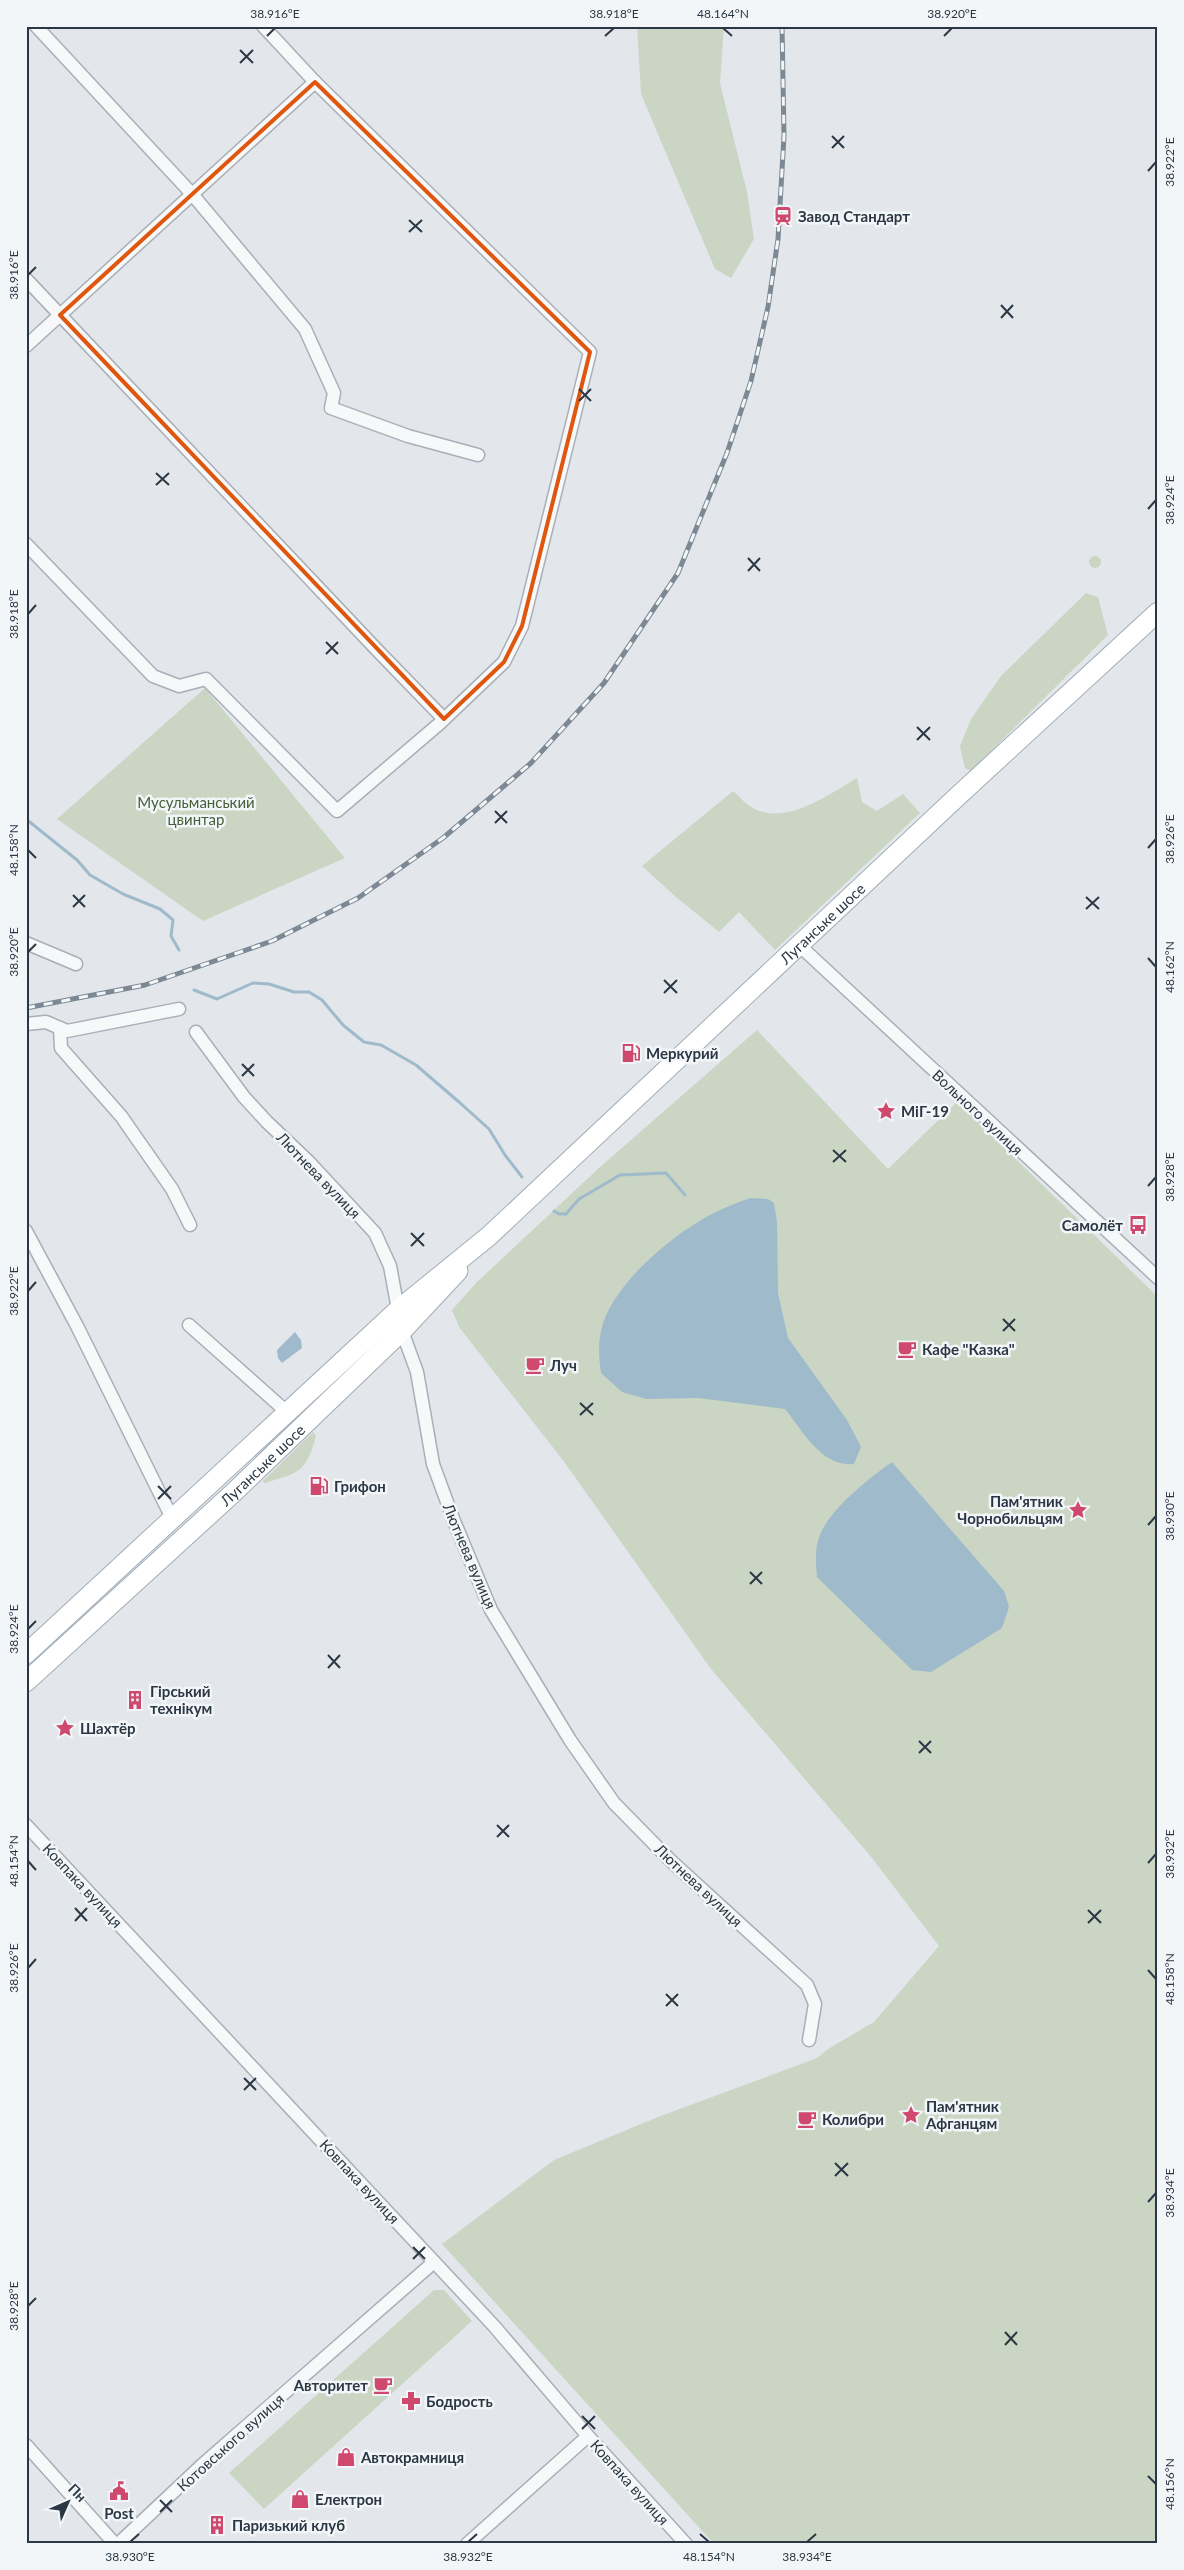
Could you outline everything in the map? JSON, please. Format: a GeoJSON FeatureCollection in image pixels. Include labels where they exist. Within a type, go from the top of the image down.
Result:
{"type":"FeatureCollection","features":[{"type":"Feature","properties":{"kind":"main road","name":"Луганське шосе"},"geometry":{"type":"LineString","coordinates":[[26,1654],[399,1309],[489,1236],[959,795],[1158,612]]}},
{"type":"Feature","properties":{"kind":"main road","name":"Луганське шосе"},"geometry":{"type":"LineString","coordinates":[[26,1682],[186,1538],[402,1331],[440,1292],[489,1236]]}},
{"type":"Feature","properties":{"kind":"street"},"geometry":{"type":"LineString","coordinates":[[36,26],[192,194],[305,329],[334,393],[331,408],[408,436],[478,455]]}},
{"type":"Feature","properties":{"kind":"street"},"geometry":{"type":"LineString","coordinates":[[26,544],[153,676],[179,686],[206,679],[337,811],[444,719],[504,662],[522,626],[590,352],[315,82],[263,26]]}},
{"type":"Feature","properties":{"kind":"street"},"geometry":{"type":"LineString","coordinates":[[26,346],[315,82]]}},
{"type":"Feature","properties":{"kind":"street"},"geometry":{"type":"LineString","coordinates":[[26,279],[378,652],[444,719]]}},
{"type":"Feature","properties":{"kind":"street"},"geometry":{"type":"LineString","coordinates":[[26,943],[76,964]]}},
{"type":"Feature","properties":{"kind":"street","name":"Вольного вулиця"},"geometry":{"type":"LineString","coordinates":[[800,946],[1158,1278]]}},
{"type":"Feature","properties":{"kind":"street"},"geometry":{"type":"LineString","coordinates":[[26,1024],[46,1022],[67,1031],[179,1009]]}},
{"type":"Feature","properties":{"kind":"street"},"geometry":{"type":"LineString","coordinates":[[60,1028],[61,1048],[121,1116],[172,1189],[190,1225]]}},
{"type":"Feature","properties":{"kind":"street","name":"Лютнева вулиця"},"geometry":{"type":"LineString","coordinates":[[196,1032],[244,1097],[309,1162],[375,1233],[390,1266],[402,1331],[417,1372],[434,1464],[454,1522],[491,1610],[570,1740],[614,1803],[670,1860],[807,1985],[815,2004],[809,2040]]}},
{"type":"Feature","properties":{"kind":"street"},"geometry":{"type":"LineString","coordinates":[[26,1231],[77,1326],[173,1520]]}},
{"type":"Feature","properties":{"kind":"street"},"geometry":{"type":"LineString","coordinates":[[189,1325],[288,1413]]}},
{"type":"Feature","properties":{"kind":"street","name":"Ковпака вулиця"},"geometry":{"type":"LineString","coordinates":[[26,1825],[494,2326],[588,2436],[686,2544]]}},
{"type":"Feature","properties":{"kind":"street","name":"Котовського вулиця"},"geometry":{"type":"LineString","coordinates":[[117,2544],[201,2466],[434,2262]]}},
{"type":"Feature","properties":{"kind":"street"},"geometry":{"type":"LineString","coordinates":[[467,2544],[588,2436]]}},
{"type":"Feature","properties":{"kind":"street"},"geometry":{"type":"LineString","coordinates":[[26,2445],[117,2544]]}},
{"type":"Feature","properties":{"kind":"highlighted area"},"geometry":{"type":"Polygon","coordinates":[[[315,82],[590,352],[522,626],[504,662],[444,719],[60,315],[315,82]]]}},
{"type":"Feature","properties":{"kind":"green space"},"geometry":{"type":"Polygon","coordinates":[[[637,26],[724,26],[720,83],[747,192],[754,239],[731,278],[715,269],[641,94],[637,26]]]}},
{"type":"Feature","properties":{"kind":"green space"},"geometry":{"type":"Polygon","coordinates":[[[1093,556],[1097,556],[1101,562],[1097,568],[1093,568],[1089,564],[1089,560],[1093,556]]]}},
{"type":"Feature","properties":{"kind":"green space"},"geometry":{"type":"Polygon","coordinates":[[[1086,593],[1098,597],[1108,635],[971,771],[965,768],[960,746],[971,719],[1001,676],[1086,593]]]}},
{"type":"Feature","properties":{"kind":"green space","name":"Мусульманський цвинтар"},"geometry":{"type":"Polygon","coordinates":[[[205,688],[345,858],[203,921],[57,819],[205,688]]]}},
{"type":"Feature","properties":{"kind":"green space"},"geometry":{"type":"Polygon","coordinates":[[[857,778],[862,802],[877,811],[903,794],[920,813],[775,950],[739,912],[719,932],[642,866],[733,791],[754,809],[769,813],[782,813],[809,805],[857,778]]]}},
{"type":"Feature","properties":{"kind":"green space"},"geometry":{"type":"Polygon","coordinates":[[[757,1030],[888,1169],[957,1102],[1158,1297],[1158,2544],[714,2544],[442,2244],[554,2160],[658,2117],[817,2058],[828,2049],[874,2022],[939,1946],[872,1858],[711,1669],[565,1463],[459,1327],[452,1310],[477,1282],[600,1167],[757,1030]]]}},
{"type":"Feature","properties":{"kind":"green space"},"geometry":{"type":"Polygon","coordinates":[[[313,1432],[316,1436],[305,1464],[294,1473],[264,1483],[263,1481],[313,1432]]]}},
{"type":"Feature","properties":{"kind":"green space"},"geometry":{"type":"Polygon","coordinates":[[[434,2290],[444,2290],[472,2321],[264,2509],[229,2473],[434,2290]]]}},
{"type":"Feature","properties":{"kind":"water"},"geometry":{"type":"Polygon","coordinates":[[[750,1198],[768,1199],[774,1203],[777,1222],[778,1293],[788,1338],[847,1420],[861,1447],[854,1464],[832,1460],[822,1454],[806,1437],[785,1409],[698,1398],[646,1399],[622,1392],[601,1373],[599,1341],[601,1331],[607,1313],[631,1278],[665,1245],[684,1231],[718,1211],[750,1198]]]}},
{"type":"Feature","properties":{"kind":"water"},"geometry":{"type":"Polygon","coordinates":[[[295,1332],[301,1340],[302,1348],[282,1363],[278,1358],[277,1350],[295,1332]]]}},
{"type":"Feature","properties":{"kind":"water"},"geometry":{"type":"Polygon","coordinates":[[[892,1462],[1004,1591],[1009,1607],[1002,1628],[931,1672],[912,1670],[817,1577],[817,1546],[825,1525],[851,1495],[872,1476],[892,1462]]]}},
{"type":"Feature","properties":{"kind":"waterway"},"geometry":{"type":"LineString","coordinates":[[26,819],[77,860],[90,875],[123,894],[160,909],[173,920],[171,936],[179,950]]}},
{"type":"Feature","properties":{"kind":"waterway"},"geometry":{"type":"LineString","coordinates":[[194,990],[217,999],[253,983],[269,984],[294,992],[309,992],[322,1000],[343,1025],[364,1042],[381,1045],[416,1065],[459,1102],[489,1129],[505,1155],[522,1177]]}},
{"type":"Feature","properties":{"kind":"waterway"},"geometry":{"type":"LineString","coordinates":[[554,1211],[559,1214],[566,1214],[579,1199],[620,1175],[666,1173],[685,1195]]}},
{"type":"Feature","properties":{"kind":"railway"},"geometry":{"type":"LineString","coordinates":[[26,1008],[145,985],[272,941],[358,898],[443,838],[531,763],[604,683],[678,573],[727,453],[751,381],[768,307],[778,239],[784,136],[782,26]]}},
{"type":"Feature","properties":{"kind":"place","name":"Завод Стандарт"},"geometry":{"type":"Point","coordinates":[783,216]}},
{"type":"Feature","properties":{"kind":"place","name":"Меркурий"},"geometry":{"type":"Point","coordinates":[631,1053]}},
{"type":"Feature","properties":{"kind":"place","name":"МіГ-19"},"geometry":{"type":"Point","coordinates":[886,1111]}},
{"type":"Feature","properties":{"kind":"place","name":"Самолёт"},"geometry":{"type":"Point","coordinates":[1138,1225]}},
{"type":"Feature","properties":{"kind":"place","name":"Кафе \"Казка\""},"geometry":{"type":"Point","coordinates":[907,1349]}},
{"type":"Feature","properties":{"kind":"place","name":"Луч"},"geometry":{"type":"Point","coordinates":[535,1365]}},
{"type":"Feature","properties":{"kind":"place","name":"Грифон"},"geometry":{"type":"Point","coordinates":[319,1486]}},
{"type":"Feature","properties":{"kind":"place","name":"Пам'ятник Чорнобильцям"},"geometry":{"type":"Point","coordinates":[1078,1510]}},
{"type":"Feature","properties":{"kind":"place","name":"Гірський технікум"},"geometry":{"type":"Point","coordinates":[135,1700]}},
{"type":"Feature","properties":{"kind":"place","name":"Шахтёр"},"geometry":{"type":"Point","coordinates":[65,1728]}},
{"type":"Feature","properties":{"kind":"place","name":"Пам'ятник Афганцям"},"geometry":{"type":"Point","coordinates":[911,2115]}},
{"type":"Feature","properties":{"kind":"place","name":"Колибри"},"geometry":{"type":"Point","coordinates":[807,2119]}},
{"type":"Feature","properties":{"kind":"place","name":"Авторитет"},"geometry":{"type":"Point","coordinates":[383,2385]}},
{"type":"Feature","properties":{"kind":"place","name":"Бодрость"},"geometry":{"type":"Point","coordinates":[411,2401]}},
{"type":"Feature","properties":{"kind":"place","name":"Автокрамниця"},"geometry":{"type":"Point","coordinates":[346,2457]}},
{"type":"Feature","properties":{"kind":"place","name":"Post"},"geometry":{"type":"Point","coordinates":[119,2491]}},
{"type":"Feature","properties":{"kind":"place","name":"Електрон"},"geometry":{"type":"Point","coordinates":[300,2499]}},
{"type":"Feature","properties":{"kind":"place","name":"Паризький клуб"},"geometry":{"type":"Point","coordinates":[217,2525]}}]}
